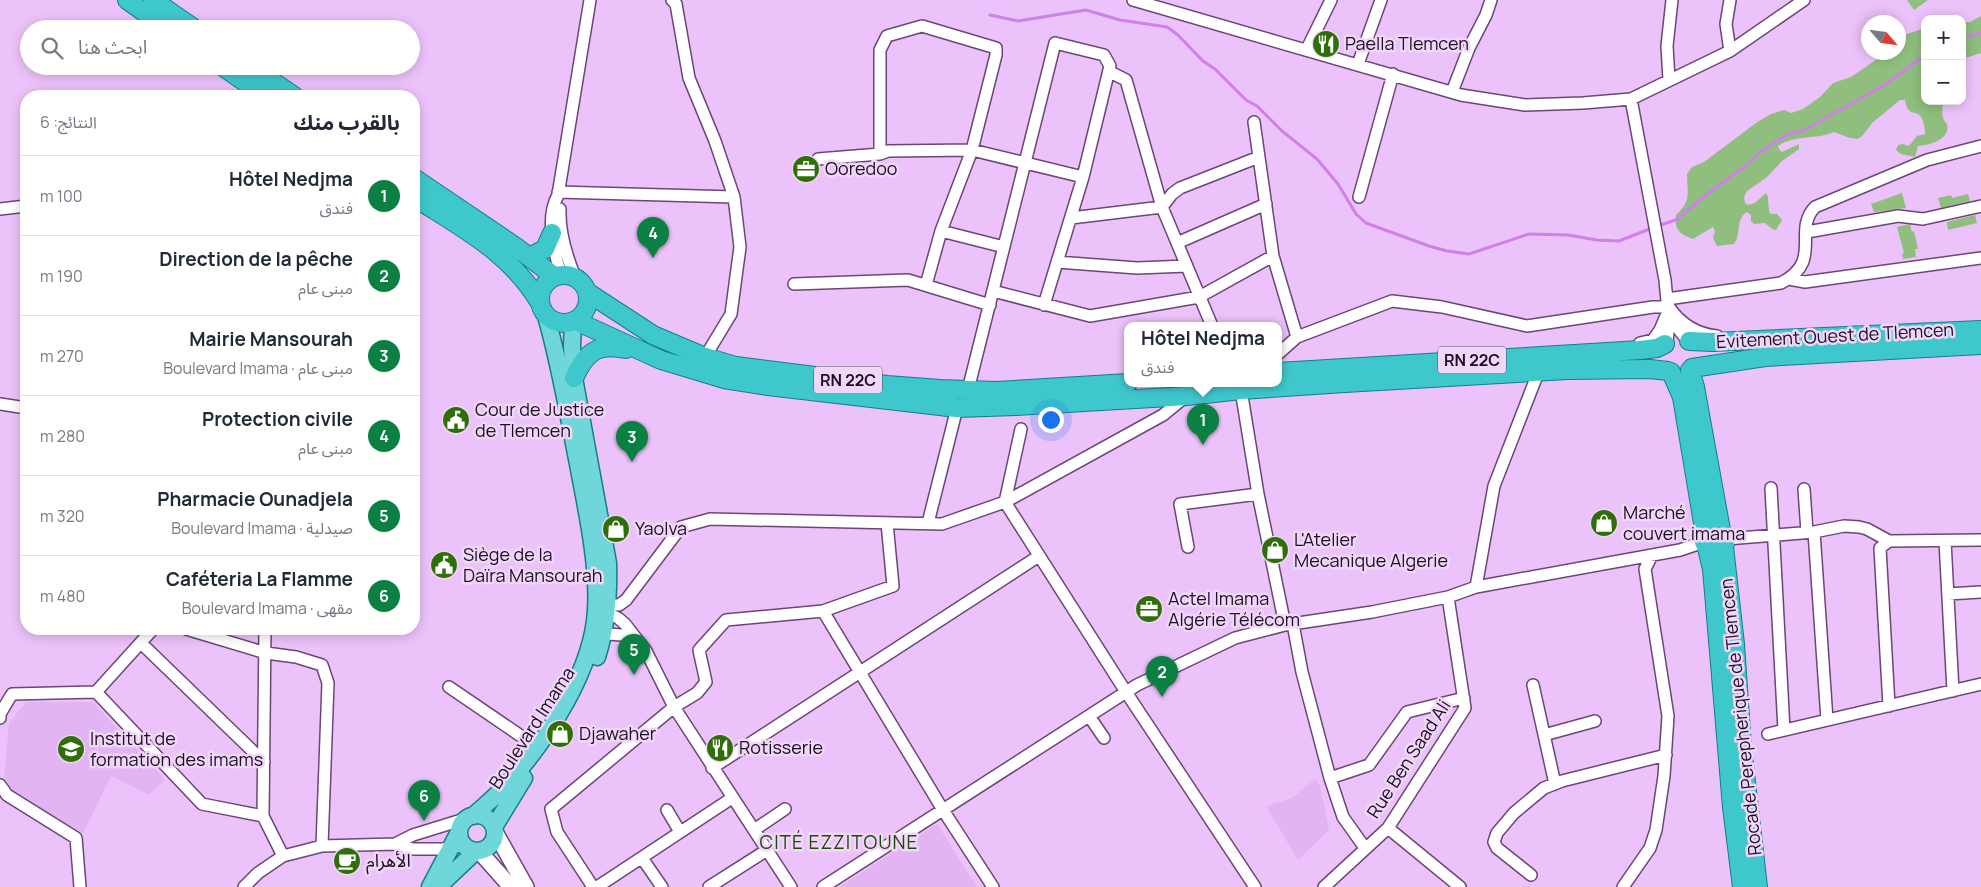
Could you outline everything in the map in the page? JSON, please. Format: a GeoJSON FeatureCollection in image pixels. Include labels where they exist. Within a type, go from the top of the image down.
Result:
{"type":"FeatureCollection","features":[{"type":"Feature","properties":{"kind":"highway"},"geometry":{"type":"LineString","coordinates":[[127,0],[155,20]]}},
{"type":"Feature","properties":{"kind":"highway"},"geometry":{"type":"LineString","coordinates":[[153,0],[182,20]]}},
{"type":"Feature","properties":{"kind":"highway"},"geometry":{"type":"LineString","coordinates":[[235,75],[256,90]]}},
{"type":"Feature","properties":{"kind":"highway"},"geometry":{"type":"LineString","coordinates":[[263,75],[285,90]]}},
{"type":"Feature","properties":{"kind":"highway"},"geometry":{"type":"LineString","coordinates":[[420,182],[529,257],[584,286],[587,292],[587,305],[581,317],[574,321],[558,323],[543,309],[522,276],[499,254],[420,201]]}},
{"type":"Feature","properties":{"kind":"highway"},"geometry":{"type":"LineString","coordinates":[[529,257],[545,249],[552,233]]}},
{"type":"Feature","properties":{"kind":"highway"},"geometry":{"type":"LineString","coordinates":[[543,309],[540,292],[546,283],[563,276]]}},
{"type":"Feature","properties":{"kind":"highway","name":"RN 22C"},"geometry":{"type":"LineString","coordinates":[[587,292],[653,335],[705,357],[736,366],[887,385],[968,390],[996,391],[1124,383]]}},
{"type":"Feature","properties":{"kind":"highway","name":"Evitement Ouest de Tlemcen"},"geometry":{"type":"LineString","coordinates":[[574,321],[637,351],[683,368],[724,379],[806,391],[957,408],[1187,396],[1241,390],[1538,372],[1625,369],[1670,371],[1681,374],[1691,369],[1765,357],[1981,345]]}},
{"type":"Feature","properties":{"kind":"highway","name":"Evitement Ouest de Tlemcen"},"geometry":{"type":"LineString","coordinates":[[1282,372],[1646,349],[1677,338],[1713,342],[1981,330]]}},
{"type":"Feature","properties":{"kind":"highway","name":"Evitement Ouest de Tlemcen"},"geometry":{"type":"LineString","coordinates":[[1688,340],[1697,352],[1696,360],[1691,369]]}},
{"type":"Feature","properties":{"kind":"highway"},"geometry":{"type":"LineString","coordinates":[[1666,343],[1661,352],[1661,360],[1670,371],[1682,397],[1714,540]]}},
{"type":"Feature","properties":{"kind":"highway"},"geometry":{"type":"LineString","coordinates":[[574,378],[586,356],[597,349],[617,348],[637,351]]}},
{"type":"Feature","properties":{"kind":"highway"},"geometry":{"type":"LineString","coordinates":[[1691,369],[1714,540],[1712,569],[1732,807],[1742,887]]}},
{"type":"Feature","properties":{"kind":"highway","name":"Rocade Perepherique de Tlemcen"},"geometry":{"type":"LineString","coordinates":[[1714,540],[1735,644],[1742,747],[1758,887]]}},
{"type":"Feature","properties":{"kind":"main road","name":"Boulevard Imama"},"geometry":{"type":"LineString","coordinates":[[543,309],[559,364],[587,511],[594,567],[604,609]]}},
{"type":"Feature","properties":{"kind":"main road","name":"Boulevard Imama"},"geometry":{"type":"LineString","coordinates":[[467,837],[491,845],[494,829],[518,787],[579,698],[588,681],[604,609],[608,563],[574,378],[572,346],[574,321]]}},
{"type":"Feature","properties":{"kind":"main road","name":"Boulevard Imama"},"geometry":{"type":"LineString","coordinates":[[430,887],[537,747],[577,682],[599,633]]}},
{"type":"Feature","properties":{"kind":"main road"},"geometry":{"type":"LineString","coordinates":[[511,887],[467,837],[483,816],[492,822],[526,887]]}},
{"type":"Feature","properties":{"kind":"main road","name":"Boulevard Imama"},"geometry":{"type":"LineString","coordinates":[[438,887],[467,837]]}},
{"type":"Feature","properties":{"kind":"street"},"geometry":{"type":"LineString","coordinates":[[563,276],[552,233],[553,203],[558,194],[590,0]]}},
{"type":"Feature","properties":{"kind":"street"},"geometry":{"type":"LineString","coordinates":[[672,0],[676,4],[689,78],[716,141],[734,197],[740,247],[731,314],[705,357]]}},
{"type":"Feature","properties":{"kind":"street"},"geometry":{"type":"LineString","coordinates":[[1133,0],[1452,92],[1525,105],[1631,99],[1730,51],[1804,0]]}},
{"type":"Feature","properties":{"kind":"street"},"geometry":{"type":"LineString","coordinates":[[1306,49],[1332,0]]}},
{"type":"Feature","properties":{"kind":"street"},"geometry":{"type":"LineString","coordinates":[[1358,64],[1382,0]]}},
{"type":"Feature","properties":{"kind":"street"},"geometry":{"type":"LineString","coordinates":[[1452,92],[1469,48],[1486,15],[1491,0]]}},
{"type":"Feature","properties":{"kind":"street"},"geometry":{"type":"LineString","coordinates":[[1669,80],[1667,46],[1672,0]]}},
{"type":"Feature","properties":{"kind":"street"},"geometry":{"type":"LineString","coordinates":[[1730,0],[1726,24],[1730,51]]}},
{"type":"Feature","properties":{"kind":"street"},"geometry":{"type":"LineString","coordinates":[[880,154],[880,50],[887,36],[922,26],[996,48],[996,55],[972,150],[941,231],[926,285]]}},
{"type":"Feature","properties":{"kind":"street"},"geometry":{"type":"LineString","coordinates":[[968,390],[1027,162],[1055,43],[1104,55],[1110,66],[1110,72],[1083,177],[1044,305]]}},
{"type":"Feature","properties":{"kind":"street"},"geometry":{"type":"LineString","coordinates":[[1110,72],[1126,80],[1162,207],[1210,322]]}},
{"type":"Feature","properties":{"kind":"street"},"geometry":{"type":"LineString","coordinates":[[1359,197],[1393,74]]}},
{"type":"Feature","properties":{"kind":"street"},"geometry":{"type":"LineString","coordinates":[[1631,99],[1665,280],[1669,322],[1666,343]]}},
{"type":"Feature","properties":{"kind":"street"},"geometry":{"type":"LineString","coordinates":[[1254,122],[1273,256],[1297,337]]}},
{"type":"Feature","properties":{"kind":"street"},"geometry":{"type":"LineString","coordinates":[[1282,350],[1297,337],[1392,301],[1442,307],[1527,326],[1653,307],[1781,283],[1796,273],[1805,258],[1808,216],[1815,207],[1927,160],[1981,146]]}},
{"type":"Feature","properties":{"kind":"street"},"geometry":{"type":"LineString","coordinates":[[818,159],[880,154],[888,151],[972,150],[1083,177]]}},
{"type":"Feature","properties":{"kind":"street"},"geometry":{"type":"LineString","coordinates":[[1071,218],[1162,207],[1172,194],[1180,188],[1259,157]]}},
{"type":"Feature","properties":{"kind":"street"},"geometry":{"type":"LineString","coordinates":[[558,194],[734,197]]}},
{"type":"Feature","properties":{"kind":"street"},"geometry":{"type":"LineString","coordinates":[[558,194],[561,204],[563,276]]}},
{"type":"Feature","properties":{"kind":"street"},"geometry":{"type":"LineString","coordinates":[[1177,243],[1266,204]]}},
{"type":"Feature","properties":{"kind":"street"},"geometry":{"type":"LineString","coordinates":[[1807,232],[1898,216],[1923,219],[1981,206]]}},
{"type":"Feature","properties":{"kind":"street"},"geometry":{"type":"LineString","coordinates":[[0,209],[20,207]]}},
{"type":"Feature","properties":{"kind":"street"},"geometry":{"type":"LineString","coordinates":[[941,231],[1004,246]]}},
{"type":"Feature","properties":{"kind":"street"},"geometry":{"type":"LineString","coordinates":[[993,291],[1090,316],[1199,297],[1273,256]]}},
{"type":"Feature","properties":{"kind":"street"},"geometry":{"type":"LineString","coordinates":[[1789,279],[1805,282],[1981,258]]}},
{"type":"Feature","properties":{"kind":"street"},"geometry":{"type":"LineString","coordinates":[[1057,262],[1137,268],[1187,266]]}},
{"type":"Feature","properties":{"kind":"street"},"geometry":{"type":"LineString","coordinates":[[794,284],[908,280],[990,305]]}},
{"type":"Feature","properties":{"kind":"street"},"geometry":{"type":"LineString","coordinates":[[1668,303],[1674,314],[1688,326],[1710,335],[1790,334],[1798,338]]}},
{"type":"Feature","properties":{"kind":"street"},"geometry":{"type":"LineString","coordinates":[[1668,303],[1676,326],[1688,340]]}},
{"type":"Feature","properties":{"kind":"street"},"geometry":{"type":"LineString","coordinates":[[1607,352],[1620,345],[1644,343],[1652,340],[1660,330],[1668,303]]}},
{"type":"Feature","properties":{"kind":"street"},"geometry":{"type":"LineString","coordinates":[[1476,587],[1494,486],[1538,372]]}},
{"type":"Feature","properties":{"kind":"street"},"geometry":{"type":"LineString","coordinates":[[1241,390],[1258,494],[1289,625],[1330,778],[1343,817],[1365,848]]}},
{"type":"Feature","properties":{"kind":"street"},"geometry":{"type":"LineString","coordinates":[[604,609],[619,605],[626,600],[681,527],[710,519],[942,524],[1005,502],[1163,415],[1187,396]]}},
{"type":"Feature","properties":{"kind":"street"},"geometry":{"type":"LineString","coordinates":[[0,404],[20,407]]}},
{"type":"Feature","properties":{"kind":"street"},"geometry":{"type":"LineString","coordinates":[[928,523],[957,408]]}},
{"type":"Feature","properties":{"kind":"street"},"geometry":{"type":"LineString","coordinates":[[1021,429],[1005,502],[1126,692],[1255,887]]}},
{"type":"Feature","properties":{"kind":"street"},"geometry":{"type":"LineString","coordinates":[[1771,488],[1784,730]]}},
{"type":"Feature","properties":{"kind":"street"},"geometry":{"type":"LineString","coordinates":[[1804,489],[1810,532],[1827,720]]}},
{"type":"Feature","properties":{"kind":"street"},"geometry":{"type":"LineString","coordinates":[[1188,547],[1180,504],[1258,494]]}},
{"type":"Feature","properties":{"kind":"street"},"geometry":{"type":"LineString","coordinates":[[592,887],[557,832],[551,809],[674,707],[697,693],[706,682],[699,650],[726,620],[823,611],[893,586],[887,522]]}},
{"type":"Feature","properties":{"kind":"street"},"geometry":{"type":"LineString","coordinates":[[823,887],[1137,685],[1235,638],[1289,625],[1372,612],[1448,597],[1476,587],[1680,550],[1714,540],[1810,532],[1853,526],[1867,529],[1877,535],[1885,545],[1890,706]]}},
{"type":"Feature","properties":{"kind":"street"},"geometry":{"type":"LineString","coordinates":[[1885,545],[1981,540]]}},
{"type":"Feature","properties":{"kind":"street"},"geometry":{"type":"LineString","coordinates":[[1945,541],[1953,691]]}},
{"type":"Feature","properties":{"kind":"street"},"geometry":{"type":"LineString","coordinates":[[1623,887],[1650,848],[1656,830],[1666,755],[1668,716],[1645,568],[1652,555]]}},
{"type":"Feature","properties":{"kind":"street"},"geometry":{"type":"LineString","coordinates":[[712,768],[1039,556]]}},
{"type":"Feature","properties":{"kind":"street"},"geometry":{"type":"LineString","coordinates":[[1948,594],[1981,592]]}},
{"type":"Feature","properties":{"kind":"street","name":"Rue Ben Saad Ali"},"geometry":{"type":"LineString","coordinates":[[1324,887],[1388,828],[1465,708],[1448,597]]}},
{"type":"Feature","properties":{"kind":"street"},"geometry":{"type":"LineString","coordinates":[[604,609],[618,618],[646,652],[674,707],[791,887]]}},
{"type":"Feature","properties":{"kind":"street"},"geometry":{"type":"LineString","coordinates":[[823,611],[943,810],[993,887]]}},
{"type":"Feature","properties":{"kind":"street"},"geometry":{"type":"LineString","coordinates":[[599,633],[634,636]]}},
{"type":"Feature","properties":{"kind":"street"},"geometry":{"type":"LineString","coordinates":[[0,718],[0,714],[12,694],[96,692],[148,635]]}},
{"type":"Feature","properties":{"kind":"street"},"geometry":{"type":"LineString","coordinates":[[206,635],[266,653],[296,657],[322,665],[328,683],[322,846]]}},
{"type":"Feature","properties":{"kind":"street"},"geometry":{"type":"LineString","coordinates":[[265,635],[263,816],[283,856]]}},
{"type":"Feature","properties":{"kind":"street"},"geometry":{"type":"LineString","coordinates":[[142,643],[264,762]]}},
{"type":"Feature","properties":{"kind":"street"},"geometry":{"type":"LineString","coordinates":[[1768,734],[1981,684]]}},
{"type":"Feature","properties":{"kind":"street"},"geometry":{"type":"LineString","coordinates":[[1533,685],[1554,784]]}},
{"type":"Feature","properties":{"kind":"street"},"geometry":{"type":"LineString","coordinates":[[449,687],[537,747]]}},
{"type":"Feature","properties":{"kind":"street"},"geometry":{"type":"LineString","coordinates":[[96,692],[202,804],[263,816]]}},
{"type":"Feature","properties":{"kind":"street"},"geometry":{"type":"LineString","coordinates":[[1330,778],[1369,765],[1408,712],[1464,698]]}},
{"type":"Feature","properties":{"kind":"street"},"geometry":{"type":"LineString","coordinates":[[1090,716],[1104,738]]}},
{"type":"Feature","properties":{"kind":"street"},"geometry":{"type":"LineString","coordinates":[[1544,735],[1595,721]]}},
{"type":"Feature","properties":{"kind":"street"},"geometry":{"type":"LineString","coordinates":[[1531,875],[1496,848],[1494,842],[1497,833],[1514,813],[1544,788],[1554,784],[1666,755]]}},
{"type":"Feature","properties":{"kind":"street"},"geometry":{"type":"LineString","coordinates":[[0,785],[7,795],[76,838],[80,887]]}},
{"type":"Feature","properties":{"kind":"street"},"geometry":{"type":"LineString","coordinates":[[597,887],[732,798]]}},
{"type":"Feature","properties":{"kind":"street"},"geometry":{"type":"LineString","coordinates":[[754,830],[785,809]]}},
{"type":"Feature","properties":{"kind":"street"},"geometry":{"type":"LineString","coordinates":[[666,810],[680,832]]}},
{"type":"Feature","properties":{"kind":"street"},"geometry":{"type":"LineString","coordinates":[[1388,828],[1460,887]]}},
{"type":"Feature","properties":{"kind":"street"},"geometry":{"type":"LineString","coordinates":[[395,844],[413,835],[467,837]]}},
{"type":"Feature","properties":{"kind":"street"},"geometry":{"type":"LineString","coordinates":[[244,887],[258,873],[283,856],[322,846],[395,844],[412,848],[443,849],[467,837]]}},
{"type":"Feature","properties":{"kind":"street"},"geometry":{"type":"LineString","coordinates":[[709,887],[767,850]]}},
{"type":"Feature","properties":{"kind":"street"},"geometry":{"type":"LineString","coordinates":[[642,858],[662,887]]}},
{"type":"Feature","properties":{"kind":"shaded area","name":"Institut de formation des imams"},"geometry":{"type":"Polygon","coordinates":[[[26,702],[93,702],[165,780],[149,795],[111,776],[83,833],[13,792],[4,777],[9,723],[26,702]]]}},
{"type":"Feature","properties":{"kind":"shaded area"},"geometry":{"type":"Polygon","coordinates":[[[1315,779],[1320,786],[1329,830],[1298,860],[1266,806],[1292,798],[1315,779]]]}},
{"type":"Feature","properties":{"kind":"shaded area"},"geometry":{"type":"Polygon","coordinates":[[[937,824],[977,887],[839,887],[937,824]]]}},
{"type":"Feature","properties":{"kind":"green space"},"geometry":{"type":"Polygon","coordinates":[[[1907,0],[1928,0],[1914,10],[1907,0]]]}},
{"type":"Feature","properties":{"kind":"green space"},"geometry":{"type":"Polygon","coordinates":[[[1981,16],[1981,53],[1966,58],[1966,22],[1981,16]]]}},
{"type":"Feature","properties":{"kind":"green space"},"geometry":{"type":"Polygon","coordinates":[[[1921,29],[1921,105],[1943,105],[1942,115],[1947,124],[1947,129],[1946,134],[1942,138],[1933,143],[1918,146],[1915,157],[1901,154],[1896,150],[1898,145],[1909,146],[1917,136],[1925,134],[1924,123],[1921,117],[1908,109],[1905,100],[1900,100],[1872,123],[1858,139],[1834,132],[1820,136],[1799,138],[1778,146],[1782,152],[1799,144],[1799,149],[1782,161],[1766,178],[1747,191],[1744,197],[1745,203],[1748,205],[1755,203],[1766,193],[1769,212],[1777,214],[1782,220],[1776,230],[1765,223],[1754,224],[1751,221],[1751,215],[1747,212],[1741,218],[1738,235],[1734,244],[1717,246],[1713,238],[1715,231],[1713,227],[1693,239],[1678,230],[1676,215],[1687,200],[1687,174],[1692,167],[1704,162],[1771,114],[1784,110],[1791,113],[1803,109],[1820,97],[1833,83],[1851,77],[1876,60],[1906,60],[1907,34],[1921,29]]]}},
{"type":"Feature","properties":{"kind":"green space"},"geometry":{"type":"Polygon","coordinates":[[[1902,193],[1906,208],[1874,212],[1871,204],[1902,193]]]}},
{"type":"Feature","properties":{"kind":"green space"},"geometry":{"type":"Polygon","coordinates":[[[1968,194],[1970,201],[1941,208],[1938,198],[1951,195],[1952,198],[1968,194]]]}},
{"type":"Feature","properties":{"kind":"green space"},"geometry":{"type":"Polygon","coordinates":[[[1975,215],[1977,223],[1948,230],[1947,222],[1975,215]]]}},
{"type":"Feature","properties":{"kind":"green space"},"geometry":{"type":"Polygon","coordinates":[[[1910,224],[1912,232],[1914,231],[1918,249],[1915,249],[1916,257],[1903,259],[1902,254],[1904,253],[1897,227],[1910,224]]]}},
{"type":"Feature","properties":{"kind":"waterway"},"geometry":{"type":"LineString","coordinates":[[990,15],[1018,21],[1086,10],[1120,20],[1167,27],[1178,35],[1203,61],[1215,69],[1246,100],[1257,106],[1282,131],[1317,159],[1338,184],[1356,214],[1366,223],[1429,246],[1469,254],[1529,234],[1568,235],[1597,240],[1619,241],[1652,228]]}},
{"type":"Feature","properties":{"kind":"waterway"},"geometry":{"type":"LineString","coordinates":[[1966,37],[1981,33]]}},
{"type":"Feature","properties":{"kind":"waterway"},"geometry":{"type":"LineString","coordinates":[[1658,226],[1678,219],[1759,153],[1786,135],[1804,130],[1883,86],[1921,58]]}},
{"type":"Feature","properties":{"kind":"place","name":"Paella Tlemcen"},"geometry":{"type":"Point","coordinates":[1326,44]}},
{"type":"Feature","properties":{"kind":"place","name":"Ooredoo"},"geometry":{"type":"Point","coordinates":[806,169]}},
{"type":"Feature","properties":{"kind":"place","name":"Protection civile"},"geometry":{"type":"Point","coordinates":[653,258]}},
{"type":"Feature","properties":{"kind":"place","name":"Cour de Justice de Tlemcen"},"geometry":{"type":"Point","coordinates":[456,420]}},
{"type":"Feature","properties":{"kind":"place","name":"Hôtel Nedjma"},"geometry":{"type":"Point","coordinates":[1203,445]}},
{"type":"Feature","properties":{"kind":"place","name":"Mairie Mansourah"},"geometry":{"type":"Point","coordinates":[632,462]}},
{"type":"Feature","properties":{"kind":"place","name":"Marché couvert imama"},"geometry":{"type":"Point","coordinates":[1604,523]}},
{"type":"Feature","properties":{"kind":"place","name":"Yaolva"},"geometry":{"type":"Point","coordinates":[616,529]}},
{"type":"Feature","properties":{"kind":"place","name":"L'Atelier Mecanique Algerie"},"geometry":{"type":"Point","coordinates":[1275,550]}},
{"type":"Feature","properties":{"kind":"place","name":"Siège de la Daïra Mansourah"},"geometry":{"type":"Point","coordinates":[444,565]}},
{"type":"Feature","properties":{"kind":"place","name":"Actel Imama Algérie Télécom"},"geometry":{"type":"Point","coordinates":[1149,609]}},
{"type":"Feature","properties":{"kind":"place","name":"Pharmacie Ounadjela"},"geometry":{"type":"Point","coordinates":[634,675]}},
{"type":"Feature","properties":{"kind":"place","name":"Direction de la pêche"},"geometry":{"type":"Point","coordinates":[1162,697]}},
{"type":"Feature","properties":{"kind":"place","name":"Djawaher"},"geometry":{"type":"Point","coordinates":[560,734]}},
{"type":"Feature","properties":{"kind":"place","name":"Rotisserie"},"geometry":{"type":"Point","coordinates":[720,748]}},
{"type":"Feature","properties":{"kind":"place","name":"Institut de formation des imams"},"geometry":{"type":"Point","coordinates":[71,749]}},
{"type":"Feature","properties":{"kind":"place","name":"Caféteria La Flamme"},"geometry":{"type":"Point","coordinates":[424,821]}},
{"type":"Feature","properties":{"kind":"place","name":"الأهرام"},"geometry":{"type":"Point","coordinates":[347,861]}},
{"type":"Feature","properties":{"kind":"district","name":"CITÉ EZZITOUNE"},"geometry":{"type":"Point","coordinates":[839,842]}}]}
